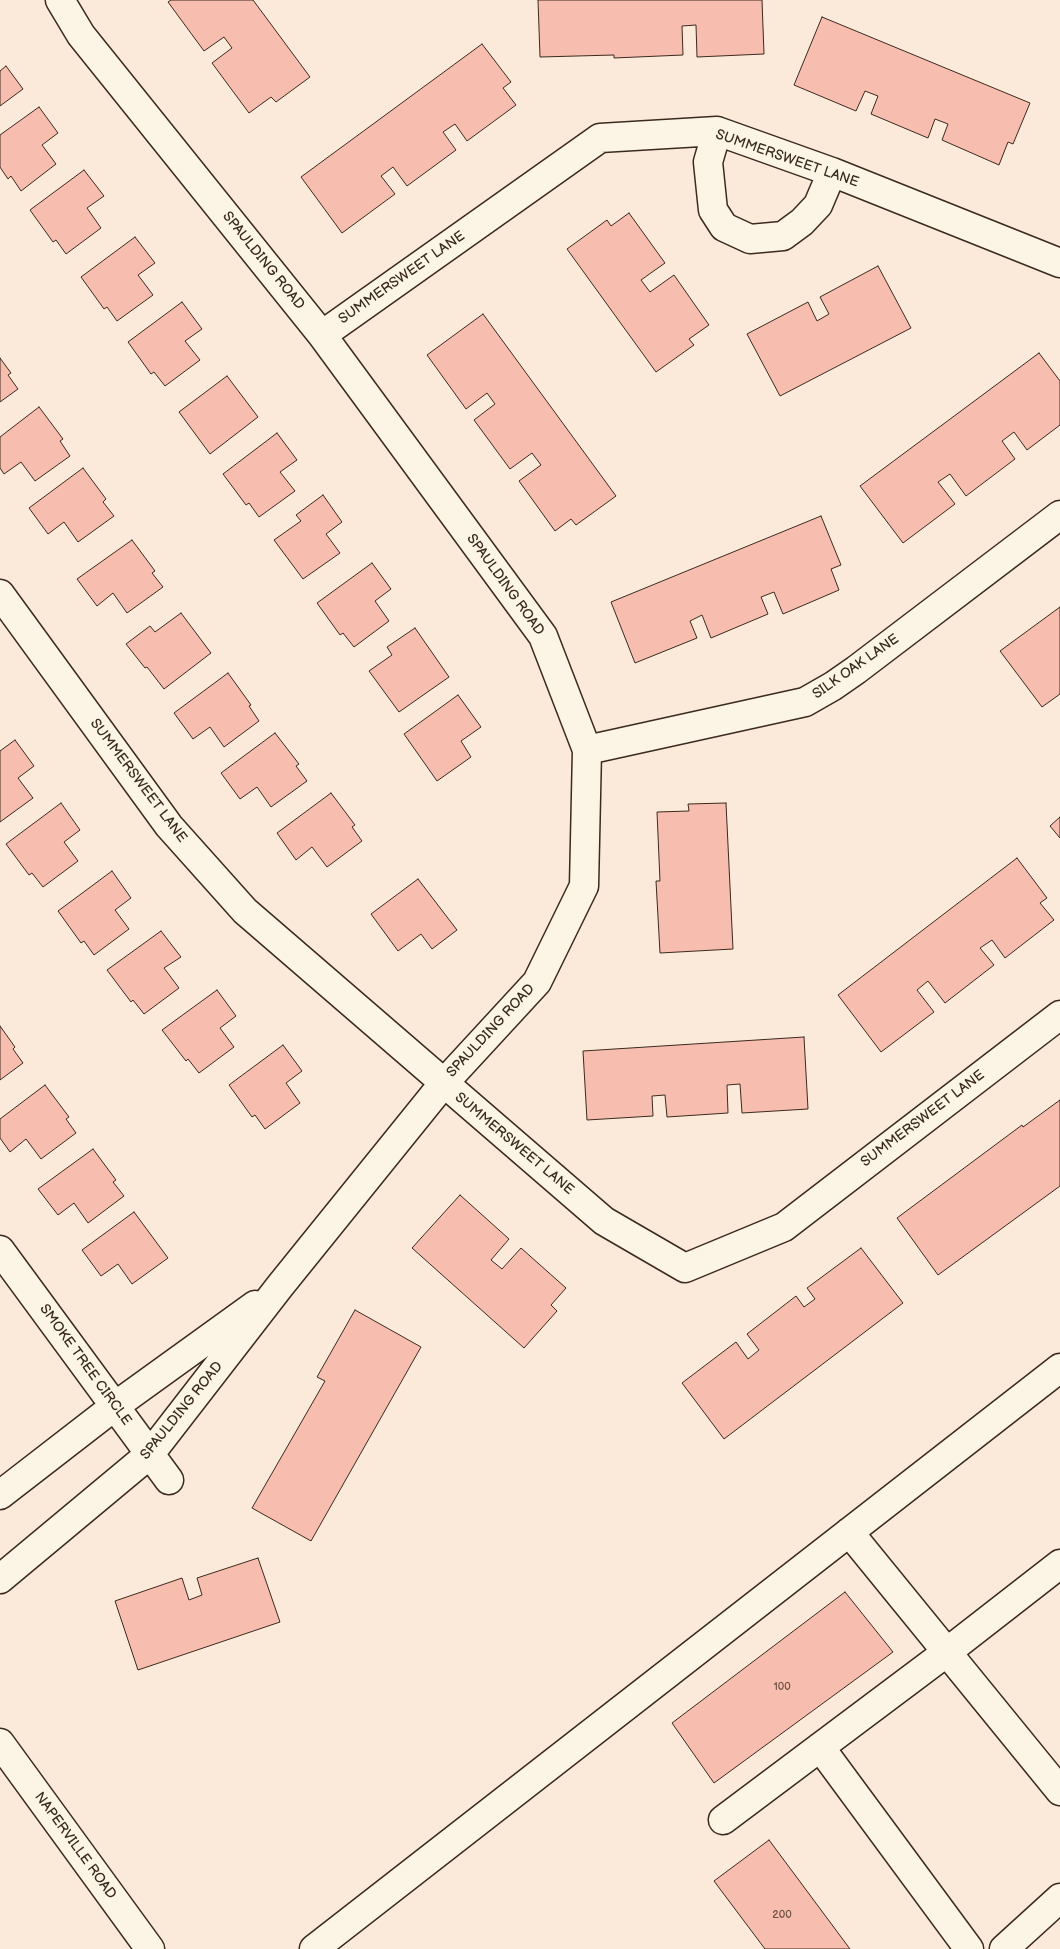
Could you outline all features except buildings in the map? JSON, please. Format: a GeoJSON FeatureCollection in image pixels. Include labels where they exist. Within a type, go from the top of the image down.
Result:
{"type":"FeatureCollection","features":[{"type":"Feature","properties":{"kind":"street","name":"SPAULDING ROAD"},"geometry":{"type":"LineString","coordinates":[[0,1579],[150,1454],[280,1286],[443,1084],[537,982],[584,886],[587,750],[543,636],[322,335],[81,35],[60,0]]}},
{"type":"Feature","properties":{"kind":"street","name":"SUMMERSWEET LANE"},"geometry":{"type":"LineString","coordinates":[[322,335],[600,138],[717,132],[832,172],[1060,263]]}},
{"type":"Feature","properties":{"kind":"street"},"geometry":{"type":"LineString","coordinates":[[717,132],[708,162],[713,210],[724,227],[750,239],[784,236],[802,222],[818,205],[832,172]]}},
{"type":"Feature","properties":{"kind":"street","name":"SILK OAK LANE"},"geometry":{"type":"LineString","coordinates":[[587,750],[805,702],[856,670],[1060,515]]}},
{"type":"Feature","properties":{"kind":"street","name":"SUMMERSWEET LANE"},"geometry":{"type":"LineString","coordinates":[[0,594],[169,826],[245,911],[443,1084],[604,1221],[685,1268],[784,1227],[1060,1015]]}},
{"type":"Feature","properties":{"kind":"street","name":"SMOKE TREE CIRCLE"},"geometry":{"type":"LineString","coordinates":[[0,1250],[169,1480]]}},
{"type":"Feature","properties":{"kind":"street","name":"SPAULDING ROAD"},"geometry":{"type":"LineString","coordinates":[[0,1495],[115,1406],[280,1286]]}},
{"type":"Feature","properties":{"kind":"street"},"geometry":{"type":"LineString","coordinates":[[314,1949],[1060,1368]]}},
{"type":"Feature","properties":{"kind":"street"},"geometry":{"type":"LineString","coordinates":[[849,1532],[1060,1791]]}},
{"type":"Feature","properties":{"kind":"street"},"geometry":{"type":"LineString","coordinates":[[723,1820],[947,1652],[1060,1564]]}},
{"type":"Feature","properties":{"kind":"street","name":"NAPERVILLE ROAD"},"geometry":{"type":"LineString","coordinates":[[0,1743],[150,1949]]}},
{"type":"Feature","properties":{"kind":"street"},"geometry":{"type":"LineString","coordinates":[[820,1747],[969,1949]]}},
{"type":"Feature","properties":{"kind":"street"},"geometry":{"type":"LineString","coordinates":[[1004,1949],[1060,1898]]}}]}
